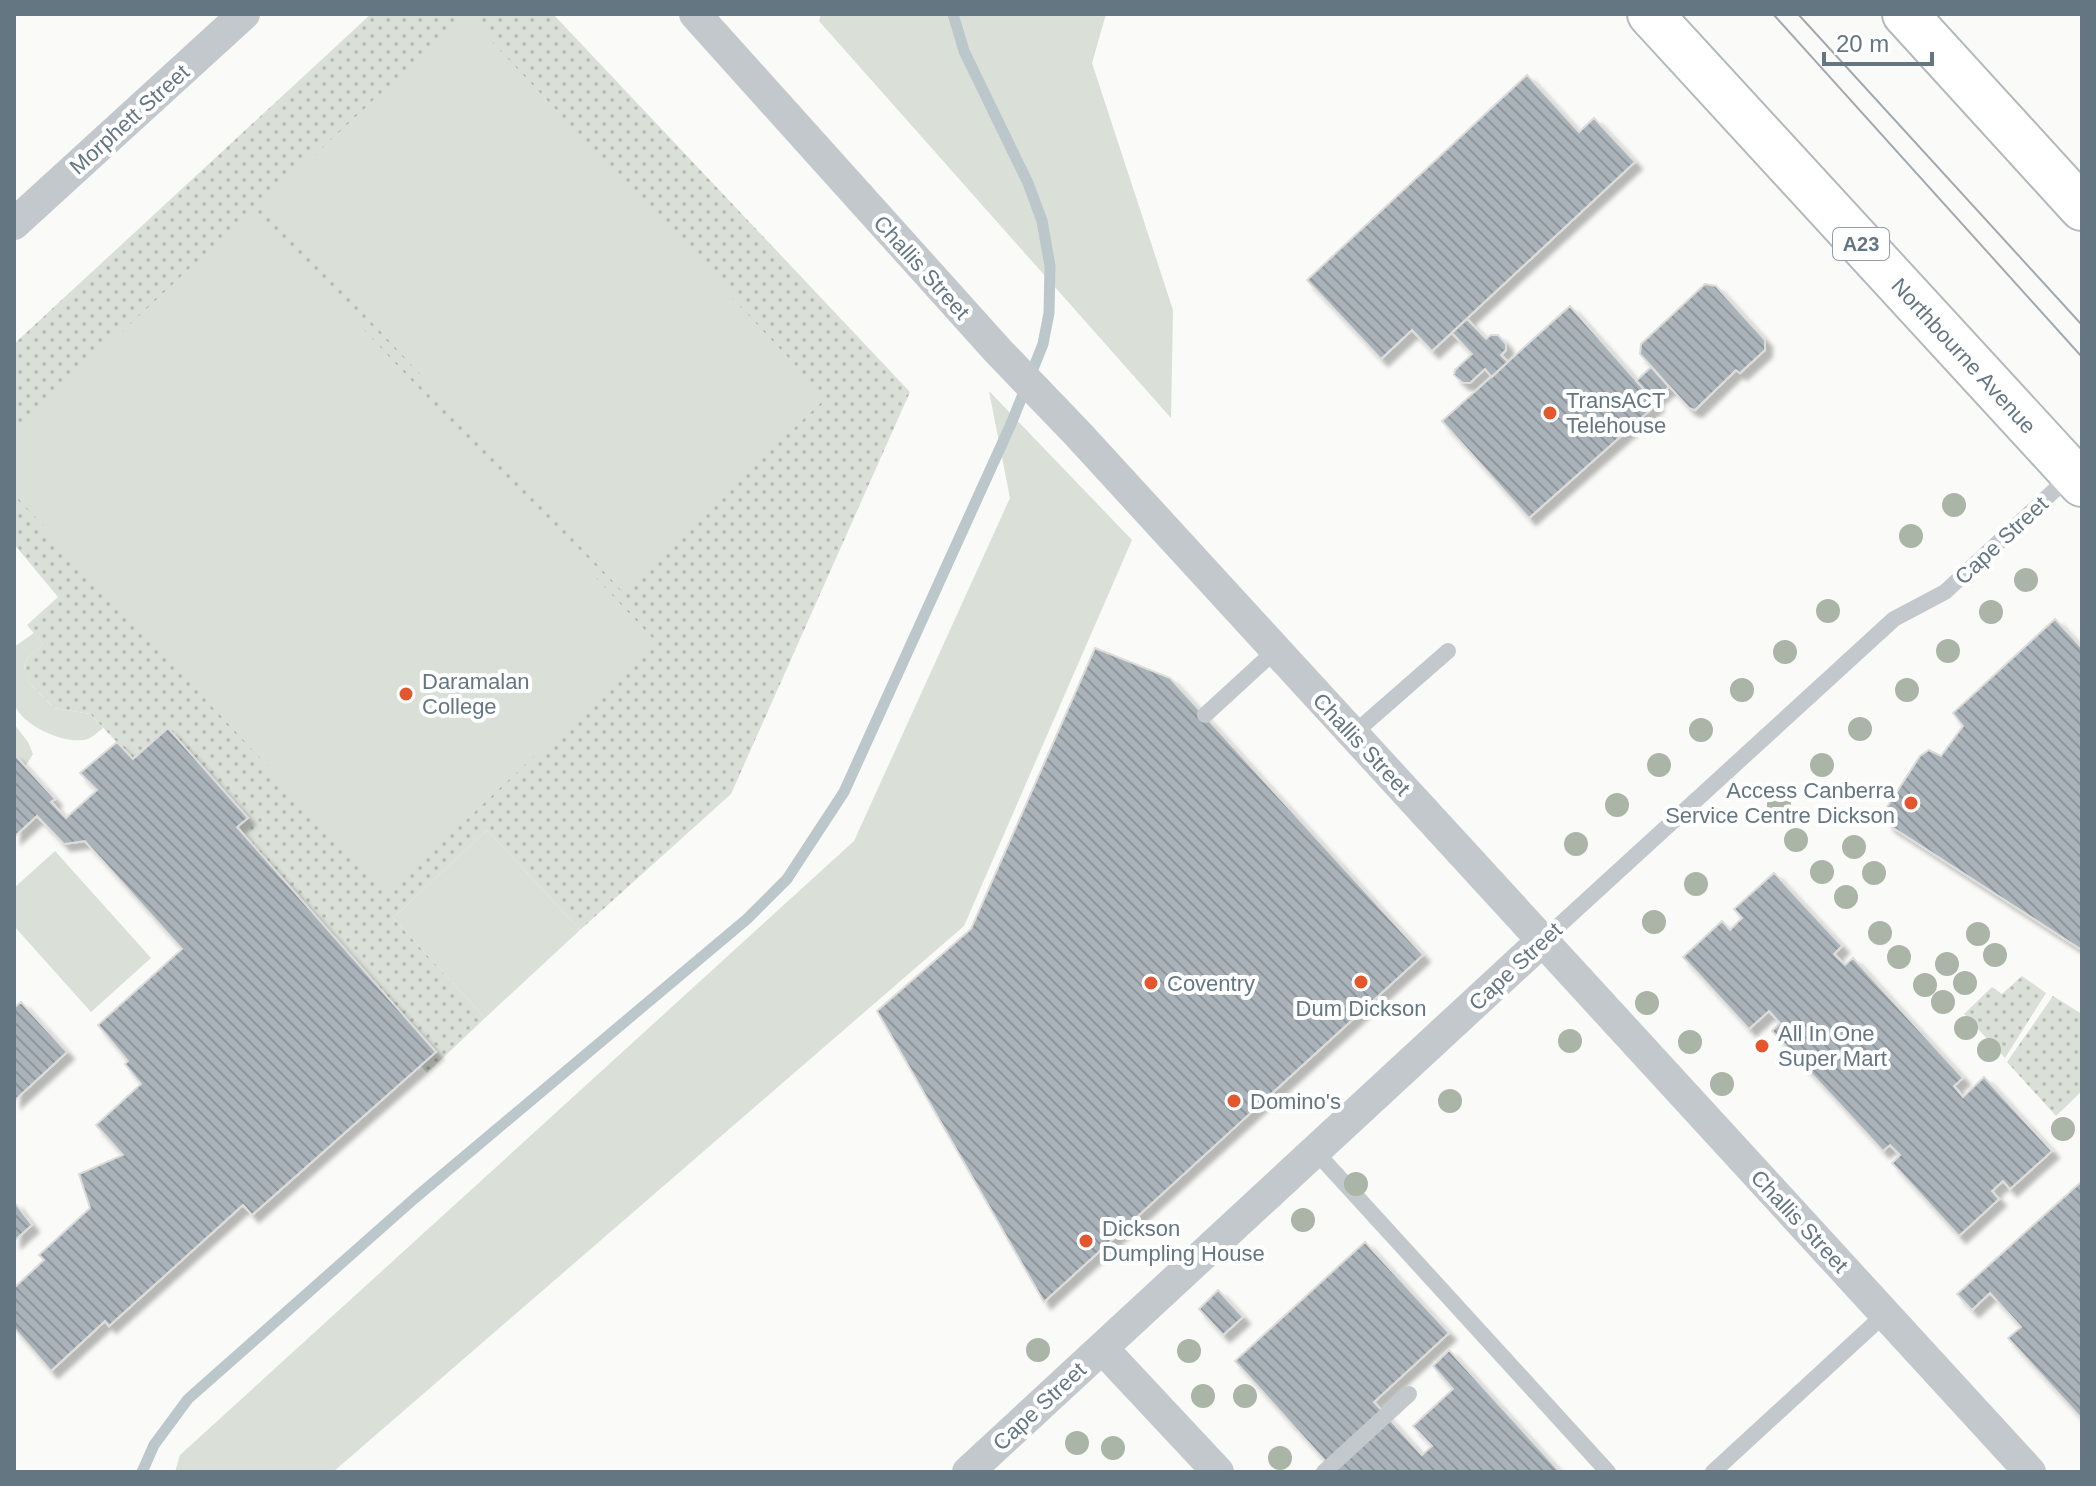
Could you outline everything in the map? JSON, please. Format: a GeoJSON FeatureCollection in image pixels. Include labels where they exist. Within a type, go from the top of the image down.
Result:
{"type":"FeatureCollection","features":[{"type":"Feature","properties":{"kind":"highway","name":"Northbourne Avenue"},"geometry":{"type":"LineString","coordinates":[[1650,14],[2077,479]]}},
{"type":"Feature","properties":{"kind":"highway"},"geometry":{"type":"LineString","coordinates":[[1905,14],[2082,208]]}},
{"type":"Feature","properties":{"kind":"street","name":"Morphett Street"},"geometry":{"type":"LineString","coordinates":[[14,224],[244,14]]}},
{"type":"Feature","properties":{"kind":"street","name":"Challis Street"},"geometry":{"type":"LineString","coordinates":[[695,14],[999,352],[2030,1472]]}},
{"type":"Feature","properties":{"kind":"street","name":"Cape Street"},"geometry":{"type":"LineString","coordinates":[[968,1472],[1542,941]]}},
{"type":"Feature","properties":{"kind":"street"},"geometry":{"type":"LineString","coordinates":[[1102,1348],[1218,1472]]}},
{"type":"Feature","properties":{"kind":"lane","name":"Cape Street"},"geometry":{"type":"LineString","coordinates":[[1542,941],[1894,619],[1945,592],[2077,479]]}},
{"type":"Feature","properties":{"kind":"lane"},"geometry":{"type":"LineString","coordinates":[[1205,715],[1276,650]]}},
{"type":"Feature","properties":{"kind":"lane"},"geometry":{"type":"LineString","coordinates":[[1353,734],[1448,651]]}},
{"type":"Feature","properties":{"kind":"lane"},"geometry":{"type":"LineString","coordinates":[[1315,1151],[1608,1472]]}},
{"type":"Feature","properties":{"kind":"lane"},"geometry":{"type":"LineString","coordinates":[[1713,1472],[1885,1314]]}},
{"type":"Feature","properties":{"kind":"lane"},"geometry":{"type":"LineString","coordinates":[[1324,1472],[1409,1394]]}},
{"type":"Feature","properties":{"kind":"shaded area","name":"Daramalan College"},"geometry":{"type":"Polygon","coordinates":[[[371,14],[553,14],[910,392],[731,794],[580,930],[487,830],[393,918],[485,1018],[427,1073],[421,1066],[436,1052],[237,827],[247,817],[168,728],[133,759],[90,714],[54,708],[30,684],[24,669],[27,659],[43,644],[27,625],[58,597],[14,544],[14,344],[371,14]]]}},
{"type":"Feature","properties":{"kind":"shaded area"},"geometry":{"type":"Polygon","coordinates":[[[466,14],[826,398],[621,590],[262,204],[466,14]]]}},
{"type":"Feature","properties":{"kind":"shaded area"},"geometry":{"type":"Polygon","coordinates":[[[821,14],[1106,14],[1092,63],[1173,310],[1171,418],[819,21],[821,14]]]}},
{"type":"Feature","properties":{"kind":"shaded area"},"geometry":{"type":"Polygon","coordinates":[[[252,210],[656,642],[387,894],[14,494],[14,433],[252,210]]]}},
{"type":"Feature","properties":{"kind":"shaded area"},"geometry":{"type":"Polygon","coordinates":[[[989,391],[1132,540],[964,926],[333,1472],[175,1472],[180,1455],[854,841],[1010,498],[989,391]]]}},
{"type":"Feature","properties":{"kind":"shaded area"},"geometry":{"type":"Polygon","coordinates":[[[34,633],[43,644],[27,659],[24,668],[30,684],[54,708],[90,714],[103,728],[90,738],[68,739],[45,732],[18,711],[12,690],[14,647],[34,633]]]}},
{"type":"Feature","properties":{"kind":"shaded area"},"geometry":{"type":"Polygon","coordinates":[[[14,724],[33,754],[25,767],[14,754],[14,724]]]}},
{"type":"Feature","properties":{"kind":"shaded area"},"geometry":{"type":"Polygon","coordinates":[[[487,830],[580,930],[485,1018],[393,918],[487,830]]]}},
{"type":"Feature","properties":{"kind":"shaded area"},"geometry":{"type":"Polygon","coordinates":[[[55,851],[151,958],[91,1012],[14,926],[14,888],[55,851]]]}},
{"type":"Feature","properties":{"kind":"shaded area"},"geometry":{"type":"Polygon","coordinates":[[[2022,976],[2046,993],[2005,1058],[1964,1014],[1992,987],[2002,994],[2022,976]]]}},
{"type":"Feature","properties":{"kind":"shaded area"},"geometry":{"type":"Polygon","coordinates":[[[2053,996],[2082,1014],[2082,1091],[2056,1116],[2007,1062],[2053,996]]]}},
{"type":"Feature","properties":{"kind":"building"},"geometry":{"type":"Polygon","coordinates":[[[1527,75],[1579,132],[1594,118],[1635,162],[1432,351],[1412,330],[1381,359],[1307,280],[1527,75]]]}},
{"type":"Feature","properties":{"kind":"building","name":"TransACT Telehouse"},"geometry":{"type":"Polygon","coordinates":[[[1705,284],[1716,286],[1765,340],[1765,350],[1740,373],[1736,370],[1695,410],[1689,408],[1640,354],[1641,344],[1705,284]]]}},
{"type":"Feature","properties":{"kind":"building","name":"TransACT Telehouse"},"geometry":{"type":"Polygon","coordinates":[[[1570,306],[1657,404],[1529,518],[1442,421],[1570,306]]]}},
{"type":"Feature","properties":{"kind":"building"},"geometry":{"type":"Polygon","coordinates":[[[1467,319],[1486,339],[1498,335],[1506,344],[1506,350],[1501,355],[1508,362],[1492,377],[1485,369],[1470,383],[1463,383],[1454,375],[1455,370],[1472,354],[1452,333],[1467,319]]]}},
{"type":"Feature","properties":{"kind":"building"},"geometry":{"type":"Polygon","coordinates":[[[1651,367],[1669,387],[1654,400],[1636,381],[1651,367]]]}},
{"type":"Feature","properties":{"kind":"building"},"geometry":{"type":"Polygon","coordinates":[[[2055,619],[2082,648],[2082,950],[1889,825],[1885,818],[1887,807],[1920,756],[1929,750],[1941,756],[1963,726],[1953,713],[2055,619]]]}},
{"type":"Feature","properties":{"kind":"building","name":"Coventry"},"geometry":{"type":"Polygon","coordinates":[[[1095,648],[1170,678],[1423,955],[1044,1302],[877,1011],[971,929],[1095,648]]]}},
{"type":"Feature","properties":{"kind":"building"},"geometry":{"type":"Polygon","coordinates":[[[168,728],[248,818],[237,827],[436,1052],[252,1215],[243,1205],[109,1326],[105,1321],[51,1371],[14,1328],[14,1288],[44,1260],[39,1255],[90,1208],[79,1174],[123,1155],[96,1125],[141,1084],[125,1064],[128,1061],[98,1025],[182,949],[85,841],[64,844],[37,816],[14,837],[14,754],[55,799],[51,802],[66,818],[97,790],[80,773],[117,742],[133,759],[168,728]]]}},
{"type":"Feature","properties":{"kind":"building"},"geometry":{"type":"Polygon","coordinates":[[[1774,873],[1842,946],[1834,954],[1845,965],[1853,958],[1963,1078],[1954,1086],[1963,1097],[1984,1077],[2052,1151],[2010,1189],[2003,1181],[1992,1191],[1999,1199],[1959,1236],[1892,1163],[1900,1155],[1890,1145],[1883,1151],[1772,1031],[1780,1023],[1769,1011],[1749,1029],[1683,957],[1722,921],[1730,930],[1742,918],[1734,909],[1774,873]]]}},
{"type":"Feature","properties":{"kind":"building"},"geometry":{"type":"Polygon","coordinates":[[[21,1002],[67,1052],[14,1101],[14,1008],[21,1002]]]}},
{"type":"Feature","properties":{"kind":"building"},"geometry":{"type":"Polygon","coordinates":[[[2082,1181],[2082,1419],[2008,1338],[2021,1327],[1990,1293],[1972,1310],[1957,1294],[2082,1181]]]}},
{"type":"Feature","properties":{"kind":"building"},"geometry":{"type":"Polygon","coordinates":[[[14,1202],[32,1225],[14,1241],[14,1202]]]}},
{"type":"Feature","properties":{"kind":"building"},"geometry":{"type":"Polygon","coordinates":[[[1365,1242],[1449,1333],[1374,1402],[1422,1455],[1432,1446],[1413,1426],[1453,1389],[1433,1366],[1449,1350],[1560,1472],[1335,1472],[1235,1361],[1365,1242]]]}},
{"type":"Feature","properties":{"kind":"building"},"geometry":{"type":"Polygon","coordinates":[[[1218,1290],[1243,1317],[1223,1335],[1199,1309],[1218,1290]]]}},
{"type":"Feature","properties":{"kind":"waterway"},"geometry":{"type":"LineString","coordinates":[[142,1472],[154,1445],[188,1399],[415,1198],[747,919],[787,879],[844,792],[1011,424],[1043,344],[1049,313],[1050,266],[1042,221],[1028,183],[964,51],[953,14]]}},
{"type":"Feature","properties":{"kind":"tram line"},"geometry":{"type":"LineString","coordinates":[[1773,14],[2082,357]]}},
{"type":"Feature","properties":{"kind":"tram line"},"geometry":{"type":"LineString","coordinates":[[1798,14],[2082,325]]}},
{"type":"Feature","properties":{"kind":"place","name":"TransACT Telehouse"},"geometry":{"type":"Point","coordinates":[1550,413]}},
{"type":"Feature","properties":{"kind":"place","name":"Daramalan College"},"geometry":{"type":"Point","coordinates":[406,694]}},
{"type":"Feature","properties":{"kind":"place","name":"Access Canberra Service Centre Dickson"},"geometry":{"type":"Point","coordinates":[1911,803]}},
{"type":"Feature","properties":{"kind":"place","name":"Dum Dickson"},"geometry":{"type":"Point","coordinates":[1361,982]}},
{"type":"Feature","properties":{"kind":"place","name":"Coventry"},"geometry":{"type":"Point","coordinates":[1151,983]}},
{"type":"Feature","properties":{"kind":"place","name":"All In One Super Mart"},"geometry":{"type":"Point","coordinates":[1762,1046]}},
{"type":"Feature","properties":{"kind":"place","name":"Domino's"},"geometry":{"type":"Point","coordinates":[1234,1101]}},
{"type":"Feature","properties":{"kind":"place","name":"Dickson Dumpling House"},"geometry":{"type":"Point","coordinates":[1086,1241]}}]}
